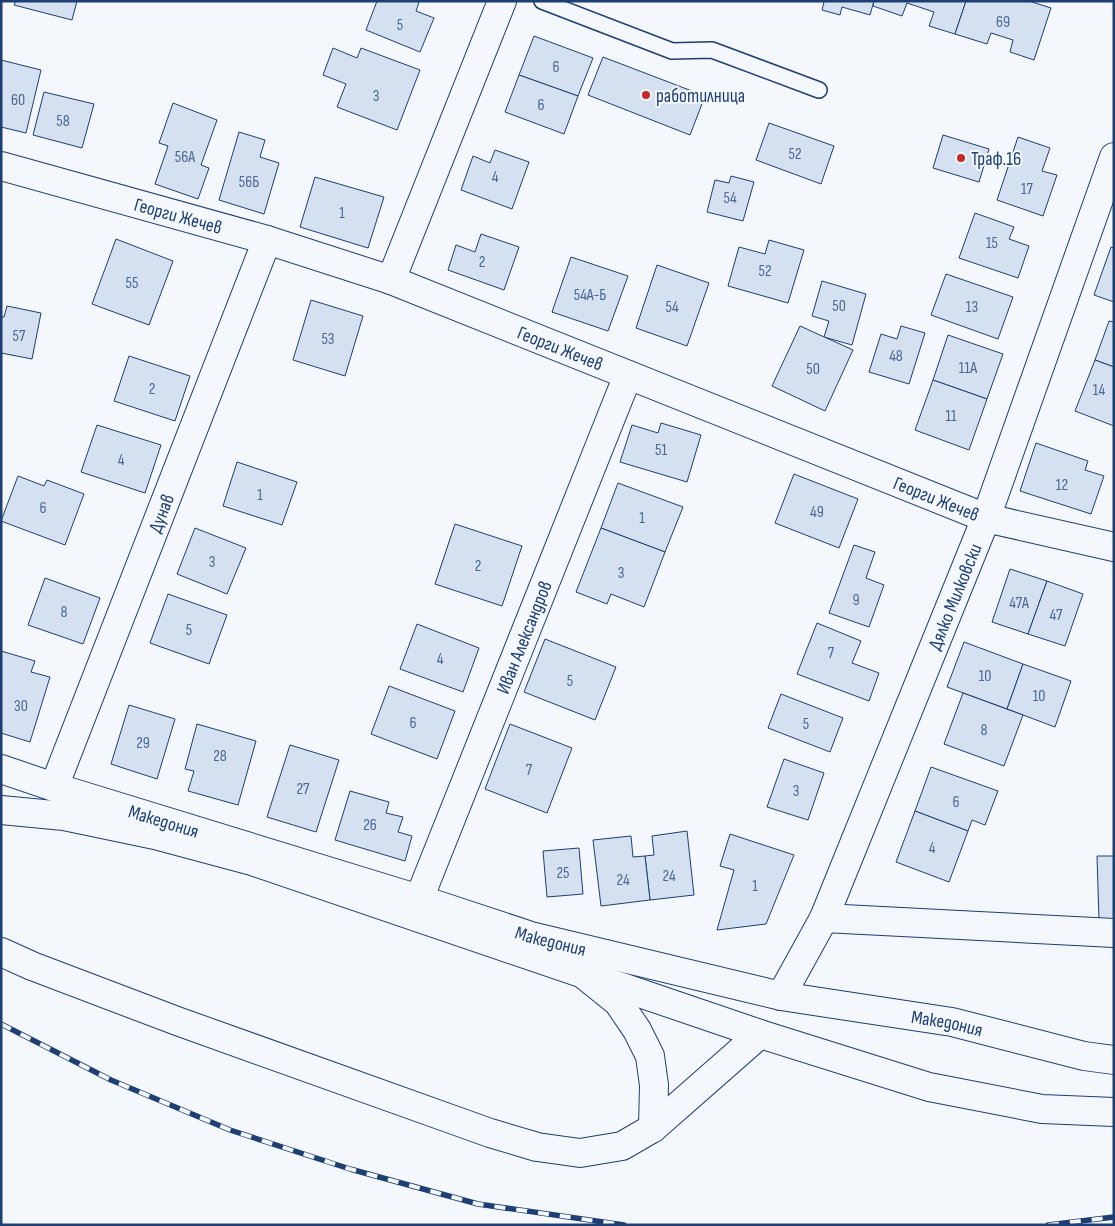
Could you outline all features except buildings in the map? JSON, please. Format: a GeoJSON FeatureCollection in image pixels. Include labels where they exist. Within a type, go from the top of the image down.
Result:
{"type":"FeatureCollection","features":[{"type":"Feature","properties":{"kind":"street"},"geometry":{"type":"LineString","coordinates":[[391,280],[502,1]]}},
{"type":"Feature","properties":{"kind":"street","name":"Дялко Милковски"},"geometry":{"type":"LineString","coordinates":[[781,996],[824,918],[986,518],[1113,161]]}},
{"type":"Feature","properties":{"kind":"street","name":"Георги Жечев"},"geometry":{"type":"LineString","coordinates":[[1,166],[267,240],[391,280],[986,518],[1114,547]]}},
{"type":"Feature","properties":{"kind":"street","name":"Дунав"},"geometry":{"type":"LineString","coordinates":[[54,787],[267,240]]}},
{"type":"Feature","properties":{"kind":"street","name":"Иван Александров"},"geometry":{"type":"LineString","coordinates":[[419,899],[628,375]]}},
{"type":"Feature","properties":{"kind":"street","name":"Македония"},"geometry":{"type":"LineString","coordinates":[[1,769],[419,899],[531,936],[781,996],[952,1022],[1084,1056],[1114,1060]]}},
{"type":"Feature","properties":{"kind":"street"},"geometry":{"type":"LineString","coordinates":[[1,810],[64,816],[155,836],[252,861],[760,1034],[929,1087],[1042,1109],[1114,1112]]}},
{"type":"Feature","properties":{"kind":"street"},"geometry":{"type":"LineString","coordinates":[[824,918],[1114,933]]}},
{"type":"Feature","properties":{"kind":"street"},"geometry":{"type":"LineString","coordinates":[[1,952],[32,966],[187,1024],[490,1133],[537,1147],[580,1152],[622,1146],[653,1128],[760,1034]]}},
{"type":"Feature","properties":{"kind":"street"},"geometry":{"type":"LineString","coordinates":[[582,973],[618,1002],[637,1030],[650,1056],[654,1084],[653,1128]]}},
{"type":"Feature","properties":{"kind":"lane"},"geometry":{"type":"LineString","coordinates":[[542,1],[672,51],[712,50],[819,90]]}},
{"type":"Feature","properties":{"kind":"railway"},"geometry":{"type":"LineString","coordinates":[[1,1024],[111,1080],[230,1130],[350,1169],[478,1204],[624,1225]]}},
{"type":"Feature","properties":{"kind":"railway"},"geometry":{"type":"LineString","coordinates":[[1048,1225],[1114,1217]]}},
{"type":"Feature","properties":{"kind":"place","name":"работилница"},"geometry":{"type":"Point","coordinates":[646,95]}},
{"type":"Feature","properties":{"kind":"place","name":"Траф.16"},"geometry":{"type":"Point","coordinates":[961,158]}}]}
